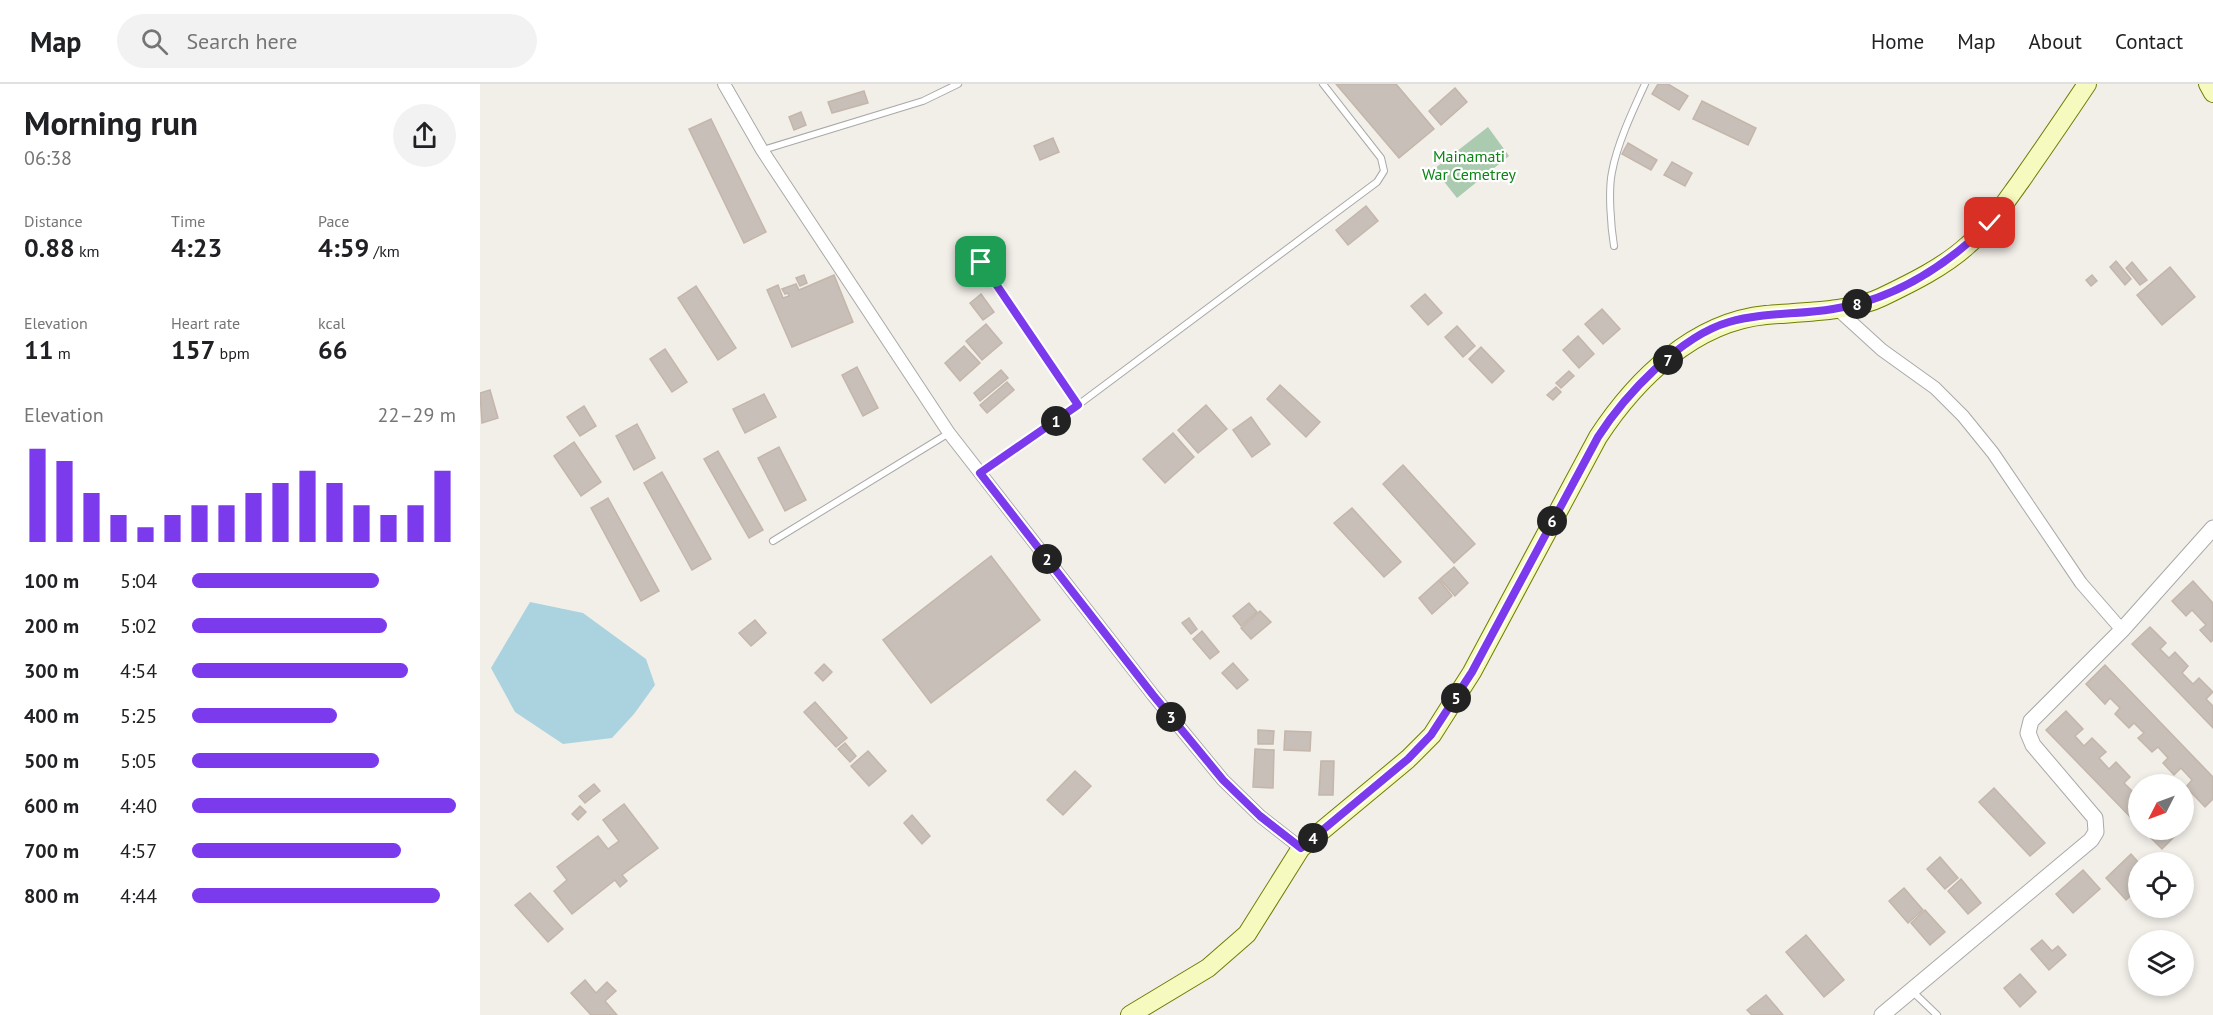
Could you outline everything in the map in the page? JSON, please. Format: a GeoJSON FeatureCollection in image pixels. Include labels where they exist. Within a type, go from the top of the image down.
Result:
{"type":"FeatureCollection","features":[{"type":"Feature","properties":{"kind":"main road"},"geometry":{"type":"LineString","coordinates":[[1130,1015],[1208,968],[1246,934],[1301,848],[1408,759],[1431,735],[1472,672],[1598,437],[1613,414],[1647,377],[1694,339],[1728,322],[1762,316],[1837,309],[1879,298],[1922,276],[1967,246],[1990,223],[2087,84]]}},
{"type":"Feature","properties":{"kind":"main road"},"geometry":{"type":"LineString","coordinates":[[2208,84],[2213,93]]}},
{"type":"Feature","properties":{"kind":"street"},"geometry":{"type":"LineString","coordinates":[[724,84],[762,150],[949,433],[1153,695],[1223,780],[1260,816],[1301,848]]}},
{"type":"Feature","properties":{"kind":"street"},"geometry":{"type":"LineString","coordinates":[[1837,309],[1882,350],[1935,388],[1963,416],[1993,453],[2081,583],[2122,630]]}},
{"type":"Feature","properties":{"kind":"street"},"geometry":{"type":"LineString","coordinates":[[1882,1015],[2091,840],[2096,832],[2096,818],[2032,745],[2028,734],[2031,721],[2122,630],[2213,528]]}},
{"type":"Feature","properties":{"kind":"lane"},"geometry":{"type":"LineString","coordinates":[[762,150],[923,101],[958,84]]}},
{"type":"Feature","properties":{"kind":"lane"},"geometry":{"type":"LineString","coordinates":[[980,473],[1078,405],[1377,182],[1384,171],[1381,158],[1323,84]]}},
{"type":"Feature","properties":{"kind":"lane"},"geometry":{"type":"LineString","coordinates":[[1614,246],[1611,231],[1612,172],[1631,114],[1644,84]]}},
{"type":"Feature","properties":{"kind":"lane"},"geometry":{"type":"LineString","coordinates":[[981,262],[1078,405]]}},
{"type":"Feature","properties":{"kind":"lane"},"geometry":{"type":"LineString","coordinates":[[773,541],[949,433]]}},
{"type":"Feature","properties":{"kind":"lane"},"geometry":{"type":"LineString","coordinates":[[1911,990],[1937,1015]]}},
{"type":"Feature","properties":{"kind":"green space","name":"Mainamati War Cemetrey"},"geometry":{"type":"Polygon","coordinates":[[[1488,127],[1509,156],[1457,198],[1434,169],[1488,127]]]}},
{"type":"Feature","properties":{"kind":"water"},"geometry":{"type":"Polygon","coordinates":[[[530,602],[583,613],[646,659],[655,685],[634,714],[612,738],[563,744],[515,712],[491,668],[530,602]]]}},
{"type":"Feature","properties":{"kind":"building"},"geometry":{"type":"Polygon","coordinates":[[[1336,84],[1396,84],[1434,129],[1399,158],[1336,84]]]}},
{"type":"Feature","properties":{"kind":"building"},"geometry":{"type":"Polygon","coordinates":[[[1658,84],[1668,84],[1688,96],[1679,110],[1652,94],[1658,84]]]}},
{"type":"Feature","properties":{"kind":"building"},"geometry":{"type":"Polygon","coordinates":[[[1455,88],[1467,102],[1441,125],[1429,111],[1455,88]]]}},
{"type":"Feature","properties":{"kind":"building"},"geometry":{"type":"Polygon","coordinates":[[[864,91],[868,103],[832,113],[828,102],[864,91]]]}},
{"type":"Feature","properties":{"kind":"building"},"geometry":{"type":"Polygon","coordinates":[[[1702,101],[1756,128],[1748,145],[1693,119],[1702,101]]]}},
{"type":"Feature","properties":{"kind":"building"},"geometry":{"type":"Polygon","coordinates":[[[801,112],[806,125],[794,130],[789,117],[801,112]]]}},
{"type":"Feature","properties":{"kind":"building"},"geometry":{"type":"Polygon","coordinates":[[[711,119],[766,232],[744,243],[689,129],[711,119]]]}},
{"type":"Feature","properties":{"kind":"building"},"geometry":{"type":"Polygon","coordinates":[[[1053,138],[1059,152],[1040,160],[1034,146],[1053,138]]]}},
{"type":"Feature","properties":{"kind":"building"},"geometry":{"type":"Polygon","coordinates":[[[1628,143],[1657,160],[1651,170],[1622,154],[1628,143]]]}},
{"type":"Feature","properties":{"kind":"building"},"geometry":{"type":"Polygon","coordinates":[[[1672,162],[1692,173],[1685,186],[1664,175],[1672,162]]]}},
{"type":"Feature","properties":{"kind":"building"},"geometry":{"type":"Polygon","coordinates":[[[1366,206],[1378,221],[1348,245],[1336,230],[1366,206]]]}},
{"type":"Feature","properties":{"kind":"building"},"geometry":{"type":"Polygon","coordinates":[[[2116,261],[2131,279],[2125,285],[2110,267],[2116,261]]]}},
{"type":"Feature","properties":{"kind":"building"},"geometry":{"type":"Polygon","coordinates":[[[2132,262],[2147,280],[2140,285],[2126,268],[2132,262]]]}},
{"type":"Feature","properties":{"kind":"building"},"geometry":{"type":"Polygon","coordinates":[[[2170,267],[2195,297],[2162,325],[2137,295],[2170,267]]]}},
{"type":"Feature","properties":{"kind":"building"},"geometry":{"type":"Polygon","coordinates":[[[804,275],[807,283],[800,286],[796,278],[804,275]]]}},
{"type":"Feature","properties":{"kind":"building"},"geometry":{"type":"Polygon","coordinates":[[[834,275],[853,322],[792,347],[767,290],[778,285],[783,298],[789,296],[782,289],[796,284],[799,290],[834,275]]]}},
{"type":"Feature","properties":{"kind":"building"},"geometry":{"type":"Polygon","coordinates":[[[2092,275],[2097,281],[2091,286],[2086,280],[2092,275]]]}},
{"type":"Feature","properties":{"kind":"building"},"geometry":{"type":"Polygon","coordinates":[[[696,286],[736,348],[718,360],[678,298],[696,286]]]}},
{"type":"Feature","properties":{"kind":"building"},"geometry":{"type":"Polygon","coordinates":[[[981,294],[994,312],[983,320],[970,303],[981,294]]]}},
{"type":"Feature","properties":{"kind":"building"},"geometry":{"type":"Polygon","coordinates":[[[1425,294],[1442,313],[1428,325],[1411,306],[1425,294]]]}},
{"type":"Feature","properties":{"kind":"building"},"geometry":{"type":"Polygon","coordinates":[[[1602,309],[1620,329],[1603,344],[1585,324],[1602,309]]]}},
{"type":"Feature","properties":{"kind":"building"},"geometry":{"type":"Polygon","coordinates":[[[986,324],[1002,343],[982,360],[966,341],[986,324]]]}},
{"type":"Feature","properties":{"kind":"building"},"geometry":{"type":"Polygon","coordinates":[[[1457,326],[1475,346],[1463,357],[1445,337],[1457,326]]]}},
{"type":"Feature","properties":{"kind":"building"},"geometry":{"type":"Polygon","coordinates":[[[1578,336],[1594,354],[1579,368],[1563,350],[1578,336]]]}},
{"type":"Feature","properties":{"kind":"building"},"geometry":{"type":"Polygon","coordinates":[[[964,346],[980,363],[960,381],[945,363],[964,346]]]}},
{"type":"Feature","properties":{"kind":"building"},"geometry":{"type":"Polygon","coordinates":[[[1481,347],[1504,371],[1492,383],[1469,359],[1481,347]]]}},
{"type":"Feature","properties":{"kind":"building"},"geometry":{"type":"Polygon","coordinates":[[[665,349],[687,382],[672,392],[650,359],[665,349]]]}},
{"type":"Feature","properties":{"kind":"building"},"geometry":{"type":"Polygon","coordinates":[[[857,367],[878,408],[863,416],[842,375],[857,367]]]}},
{"type":"Feature","properties":{"kind":"building"},"geometry":{"type":"Polygon","coordinates":[[[1001,370],[1008,378],[980,401],[974,393],[1001,370]]]}},
{"type":"Feature","properties":{"kind":"building"},"geometry":{"type":"Polygon","coordinates":[[[1569,371],[1574,376],[1561,388],[1556,383],[1569,371]]]}},
{"type":"Feature","properties":{"kind":"building"},"geometry":{"type":"Polygon","coordinates":[[[1007,382],[1014,390],[987,413],[980,405],[1007,382]]]}},
{"type":"Feature","properties":{"kind":"building"},"geometry":{"type":"Polygon","coordinates":[[[1280,385],[1320,422],[1306,437],[1267,399],[1280,385]]]}},
{"type":"Feature","properties":{"kind":"building"},"geometry":{"type":"Polygon","coordinates":[[[1556,387],[1561,392],[1553,400],[1547,395],[1556,387]]]}},
{"type":"Feature","properties":{"kind":"building"},"geometry":{"type":"Polygon","coordinates":[[[490,390],[498,418],[482,423],[480,393],[490,390]]]}},
{"type":"Feature","properties":{"kind":"building"},"geometry":{"type":"Polygon","coordinates":[[[764,394],[776,417],[745,433],[733,409],[764,394]]]}},
{"type":"Feature","properties":{"kind":"building"},"geometry":{"type":"Polygon","coordinates":[[[1206,405],[1227,429],[1198,453],[1178,430],[1206,405]]]}},
{"type":"Feature","properties":{"kind":"building"},"geometry":{"type":"Polygon","coordinates":[[[584,406],[596,426],[580,436],[567,417],[584,406]]]}},
{"type":"Feature","properties":{"kind":"building"},"geometry":{"type":"Polygon","coordinates":[[[1251,417],[1270,444],[1252,457],[1233,430],[1251,417]]]}},
{"type":"Feature","properties":{"kind":"building"},"geometry":{"type":"Polygon","coordinates":[[[637,424],[655,458],[634,470],[616,436],[637,424]]]}},
{"type":"Feature","properties":{"kind":"building"},"geometry":{"type":"Polygon","coordinates":[[[1173,433],[1194,457],[1165,483],[1143,459],[1173,433]]]}},
{"type":"Feature","properties":{"kind":"building"},"geometry":{"type":"Polygon","coordinates":[[[574,442],[601,482],[581,496],[554,456],[574,442]]]}},
{"type":"Feature","properties":{"kind":"building"},"geometry":{"type":"Polygon","coordinates":[[[779,447],[806,500],[785,511],[758,458],[779,447]]]}},
{"type":"Feature","properties":{"kind":"building"},"geometry":{"type":"Polygon","coordinates":[[[718,451],[763,530],[749,538],[704,459],[718,451]]]}},
{"type":"Feature","properties":{"kind":"building"},"geometry":{"type":"Polygon","coordinates":[[[1403,465],[1475,544],[1454,563],[1383,484],[1403,465]]]}},
{"type":"Feature","properties":{"kind":"building"},"geometry":{"type":"Polygon","coordinates":[[[662,472],[711,559],[692,570],[644,483],[662,472]]]}},
{"type":"Feature","properties":{"kind":"building"},"geometry":{"type":"Polygon","coordinates":[[[608,498],[659,591],[641,601],[591,508],[608,498]]]}},
{"type":"Feature","properties":{"kind":"building"},"geometry":{"type":"Polygon","coordinates":[[[1352,508],[1401,562],[1384,577],[1334,523],[1352,508]]]}},
{"type":"Feature","properties":{"kind":"building"},"geometry":{"type":"Polygon","coordinates":[[[991,556],[1040,620],[931,703],[883,640],[991,556]]]}},
{"type":"Feature","properties":{"kind":"building"},"geometry":{"type":"Polygon","coordinates":[[[1454,567],[1468,583],[1455,596],[1440,579],[1454,567]]]}},
{"type":"Feature","properties":{"kind":"building"},"geometry":{"type":"Polygon","coordinates":[[[1439,580],[1452,596],[1432,614],[1419,598],[1439,580]]]}},
{"type":"Feature","properties":{"kind":"building"},"geometry":{"type":"Polygon","coordinates":[[[2193,581],[2213,603],[2213,640],[2211,642],[2200,630],[2206,625],[2192,610],[2186,616],[2172,601],[2193,581]]]}},
{"type":"Feature","properties":{"kind":"building"},"geometry":{"type":"Polygon","coordinates":[[[1249,603],[1257,612],[1241,626],[1233,616],[1249,603]]]}},
{"type":"Feature","properties":{"kind":"building"},"geometry":{"type":"Polygon","coordinates":[[[1260,611],[1271,622],[1251,639],[1241,628],[1260,611]]]}},
{"type":"Feature","properties":{"kind":"building"},"geometry":{"type":"Polygon","coordinates":[[[1189,618],[1197,629],[1191,634],[1182,623],[1189,618]]]}},
{"type":"Feature","properties":{"kind":"building"},"geometry":{"type":"Polygon","coordinates":[[[755,620],[766,633],[751,646],[739,633],[755,620]]]}},
{"type":"Feature","properties":{"kind":"building"},"geometry":{"type":"Polygon","coordinates":[[[2150,627],[2166,643],[2160,649],[2169,658],[2175,652],[2188,666],[2182,673],[2193,684],[2199,678],[2213,692],[2206,699],[2213,706],[2213,728],[2132,644],[2150,627]]]}},
{"type":"Feature","properties":{"kind":"building"},"geometry":{"type":"Polygon","coordinates":[[[1202,631],[1219,652],[1210,659],[1193,639],[1202,631]]]}},
{"type":"Feature","properties":{"kind":"building"},"geometry":{"type":"Polygon","coordinates":[[[1233,663],[1248,680],[1237,689],[1222,673],[1233,663]]]}},
{"type":"Feature","properties":{"kind":"building"},"geometry":{"type":"Polygon","coordinates":[[[824,664],[832,672],[823,681],[815,673],[824,664]]]}},
{"type":"Feature","properties":{"kind":"building"},"geometry":{"type":"Polygon","coordinates":[[[2105,665],[2213,777],[2213,799],[2205,807],[2194,795],[2194,774],[2186,774],[2181,768],[2173,774],[2163,763],[2168,758],[2158,747],[2152,752],[2138,738],[2144,733],[2134,723],[2129,728],[2115,714],[2120,708],[2110,698],[2105,704],[2086,684],[2105,665]]]}},
{"type":"Feature","properties":{"kind":"building"},"geometry":{"type":"Polygon","coordinates":[[[815,702],[847,738],[836,747],[804,712],[815,702]]]}},
{"type":"Feature","properties":{"kind":"building"},"geometry":{"type":"Polygon","coordinates":[[[2066,711],[2083,729],[2075,736],[2084,746],[2092,738],[2106,752],[2099,758],[2109,769],[2116,762],[2128,775],[2128,779],[2124,783],[2128,787],[2128,815],[2046,730],[2066,711]]]}},
{"type":"Feature","properties":{"kind":"building"},"geometry":{"type":"Polygon","coordinates":[[[1258,730],[1274,731],[1273,744],[1258,744],[1258,730]]]}},
{"type":"Feature","properties":{"kind":"building"},"geometry":{"type":"Polygon","coordinates":[[[1285,731],[1311,732],[1310,751],[1284,750],[1285,731]]]}},
{"type":"Feature","properties":{"kind":"building"},"geometry":{"type":"Polygon","coordinates":[[[845,743],[856,756],[850,762],[838,749],[845,743]]]}},
{"type":"Feature","properties":{"kind":"building"},"geometry":{"type":"Polygon","coordinates":[[[1255,749],[1274,750],[1273,788],[1253,787],[1255,749]]]}},
{"type":"Feature","properties":{"kind":"building"},"geometry":{"type":"Polygon","coordinates":[[[868,751],[886,771],[869,786],[851,766],[868,751]]]}},
{"type":"Feature","properties":{"kind":"building"},"geometry":{"type":"Polygon","coordinates":[[[1321,761],[1334,761],[1333,795],[1319,795],[1321,761]]]}},
{"type":"Feature","properties":{"kind":"building"},"geometry":{"type":"Polygon","coordinates":[[[1075,771],[1091,786],[1063,815],[1047,800],[1075,771]]]}},
{"type":"Feature","properties":{"kind":"building"},"geometry":{"type":"Polygon","coordinates":[[[594,784],[600,791],[585,803],[579,796],[594,784]]]}},
{"type":"Feature","properties":{"kind":"building"},"geometry":{"type":"Polygon","coordinates":[[[1994,788],[2045,843],[2030,856],[1979,802],[1994,788]]]}},
{"type":"Feature","properties":{"kind":"building"},"geometry":{"type":"Polygon","coordinates":[[[624,804],[658,848],[622,875],[627,881],[620,887],[615,880],[572,914],[554,891],[567,880],[557,867],[598,836],[608,849],[619,841],[603,820],[624,804]]]}},
{"type":"Feature","properties":{"kind":"building"},"geometry":{"type":"Polygon","coordinates":[[[580,806],[586,812],[578,820],[572,814],[580,806]]]}},
{"type":"Feature","properties":{"kind":"building"},"geometry":{"type":"Polygon","coordinates":[[[912,815],[930,836],[922,844],[904,823],[912,815]]]}},
{"type":"Feature","properties":{"kind":"building"},"geometry":{"type":"Polygon","coordinates":[[[2153,840],[2171,840],[2162,849],[2153,840]]]}},
{"type":"Feature","properties":{"kind":"building"},"geometry":{"type":"Polygon","coordinates":[[[1940,857],[1958,878],[1945,889],[1927,869],[1940,857]]]}},
{"type":"Feature","properties":{"kind":"building"},"geometry":{"type":"Polygon","coordinates":[[[2128,857],[2128,898],[2126,900],[2106,878],[2128,857]]]}},
{"type":"Feature","properties":{"kind":"building"},"geometry":{"type":"Polygon","coordinates":[[[2083,870],[2100,889],[2073,913],[2056,894],[2083,870]]]}},
{"type":"Feature","properties":{"kind":"building"},"geometry":{"type":"Polygon","coordinates":[[[1961,879],[1981,903],[1968,914],[1948,891],[1961,879]]]}},
{"type":"Feature","properties":{"kind":"building"},"geometry":{"type":"Polygon","coordinates":[[[1904,888],[1923,910],[1908,923],[1889,901],[1904,888]]]}},
{"type":"Feature","properties":{"kind":"building"},"geometry":{"type":"Polygon","coordinates":[[[530,893],[563,929],[548,942],[515,905],[530,893]]]}},
{"type":"Feature","properties":{"kind":"building"},"geometry":{"type":"Polygon","coordinates":[[[1925,910],[1945,932],[1930,945],[1911,923],[1925,910]]]}},
{"type":"Feature","properties":{"kind":"building"},"geometry":{"type":"Polygon","coordinates":[[[1806,935],[1844,980],[1824,997],[1786,952],[1806,935]]]}},
{"type":"Feature","properties":{"kind":"building"},"geometry":{"type":"Polygon","coordinates":[[[2042,940],[2052,951],[2058,946],[2066,955],[2049,970],[2031,949],[2042,940]]]}},
{"type":"Feature","properties":{"kind":"building"},"geometry":{"type":"Polygon","coordinates":[[[2020,974],[2036,992],[2020,1007],[2004,988],[2020,974]]]}},
{"type":"Feature","properties":{"kind":"building"},"geometry":{"type":"Polygon","coordinates":[[[585,980],[596,993],[607,982],[616,991],[605,1001],[617,1015],[591,1015],[571,993],[585,980]]]}},
{"type":"Feature","properties":{"kind":"building"},"geometry":{"type":"Polygon","coordinates":[[[1766,995],[1783,1015],[1752,1015],[1747,1010],[1766,995]]]}},
{"type":"Feature","properties":{"kind":"route"},"geometry":{"type":"LineString","coordinates":[[981,262],[1078,405],[980,473],[1153,695],[1223,780],[1260,816],[1301,848],[1408,759],[1431,735],[1472,672],[1598,437],[1613,414],[1647,377],[1694,339],[1728,322],[1833,309],[1879,298],[1922,276],[1967,246],[1990,223]]}}]}
